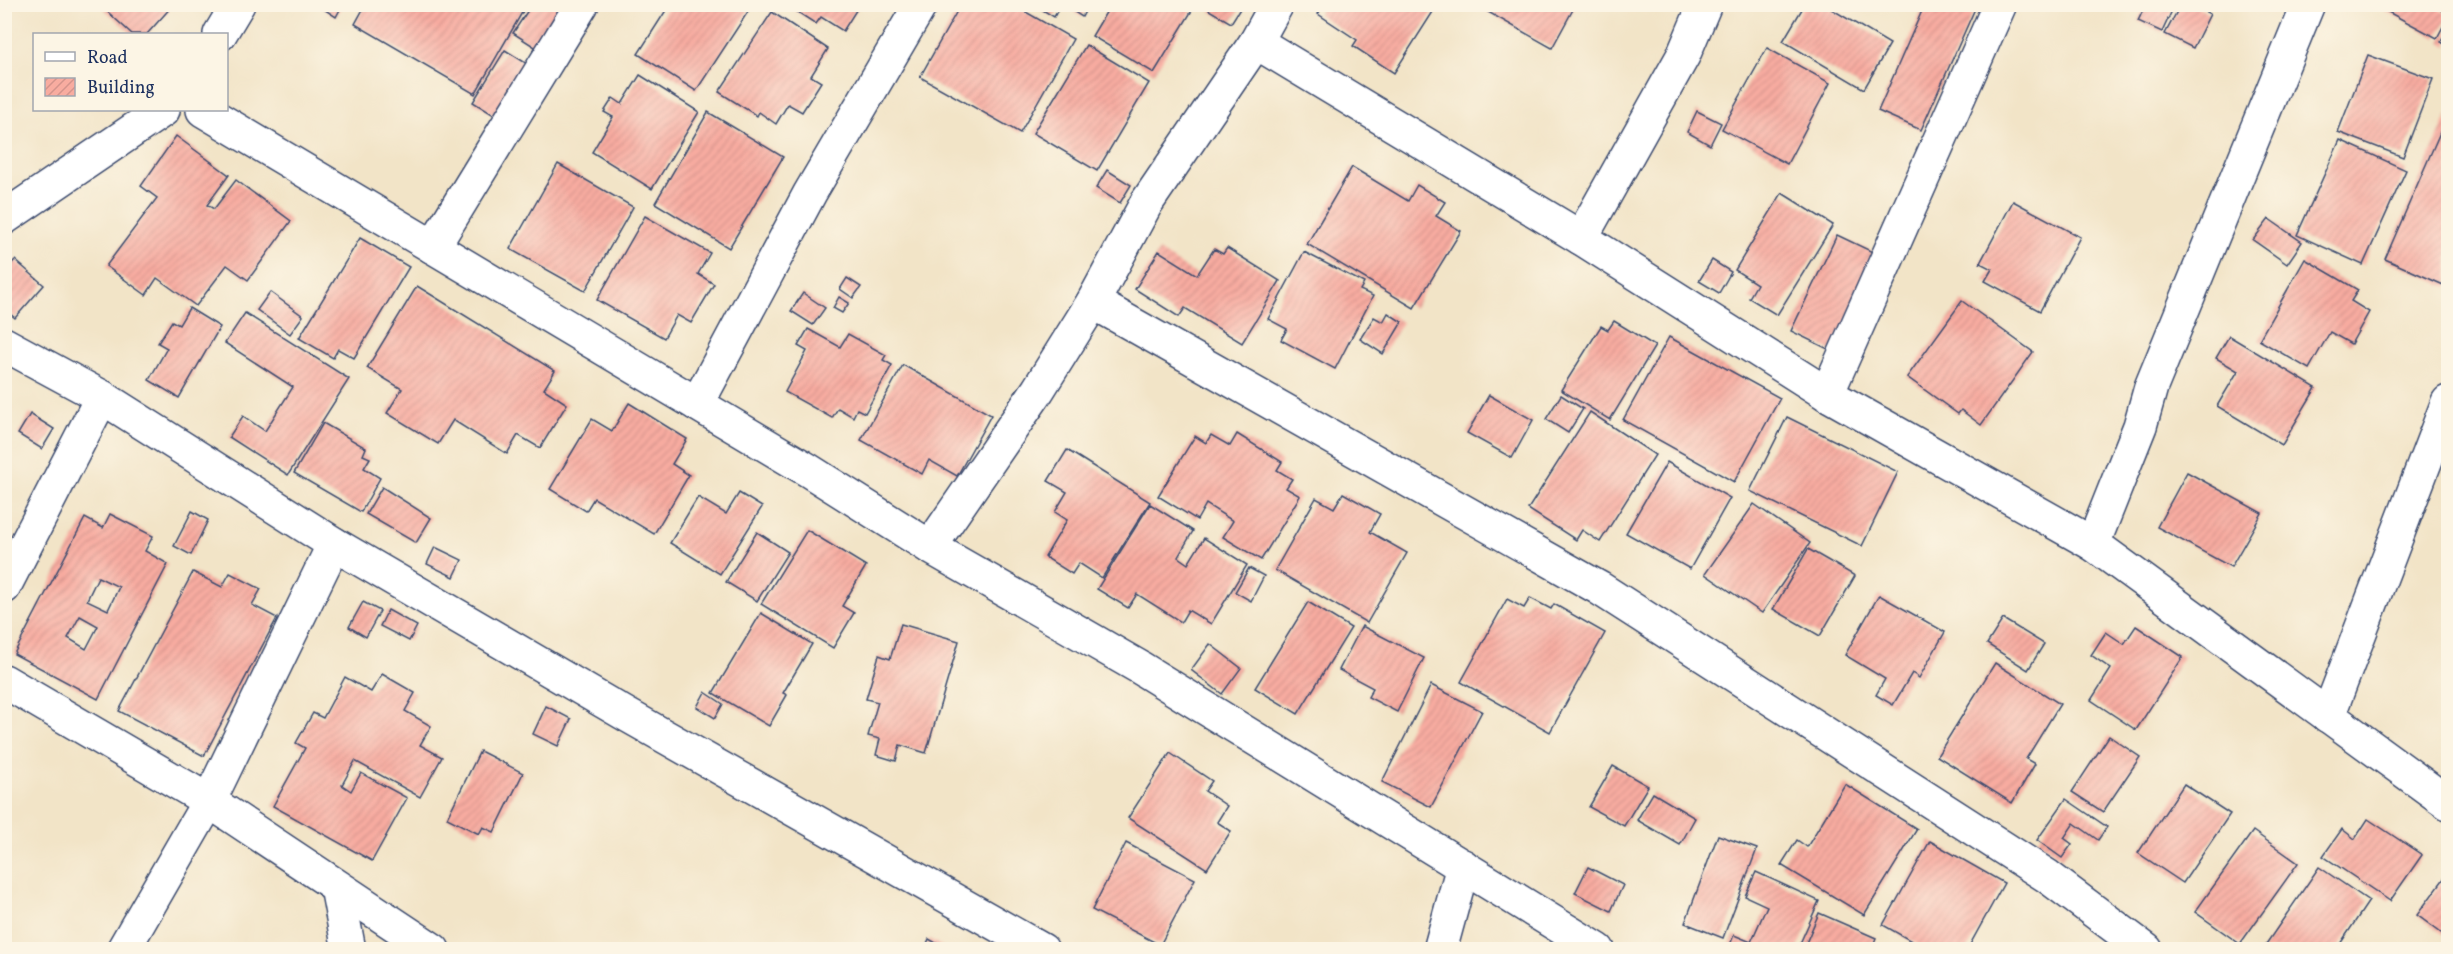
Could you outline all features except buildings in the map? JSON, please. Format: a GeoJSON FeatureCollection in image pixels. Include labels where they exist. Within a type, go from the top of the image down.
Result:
{"type":"FeatureCollection","features":[{"type":"Feature","properties":{"kind":"street"},"geometry":{"type":"LineString","coordinates":[[221,33],[238,4]]}},
{"type":"Feature","properties":{"kind":"street"},"geometry":{"type":"LineString","coordinates":[[433,247],[582,4]]}},
{"type":"Feature","properties":{"kind":"street"},"geometry":{"type":"LineString","coordinates":[[697,404],[810,193],[921,4]]}},
{"type":"Feature","properties":{"kind":"street"},"geometry":{"type":"LineString","coordinates":[[930,547],[1038,390],[1093,302],[1147,202],[1256,42],[1277,4]]}},
{"type":"Feature","properties":{"kind":"street"},"geometry":{"type":"LineString","coordinates":[[1581,238],[1683,56],[1705,4]]}},
{"type":"Feature","properties":{"kind":"street"},"geometry":{"type":"LineString","coordinates":[[1827,394],[2000,4]]}},
{"type":"Feature","properties":{"kind":"street"},"geometry":{"type":"LineString","coordinates":[[2093,544],[2140,426],[2151,387],[2308,4]]}},
{"type":"Feature","properties":{"kind":"street"},"geometry":{"type":"LineString","coordinates":[[1256,42],[1581,238],[1827,394],[2093,544],[2448,803]]}},
{"type":"Feature","properties":{"kind":"street"},"geometry":{"type":"LineString","coordinates":[[4,218],[162,111]]}},
{"type":"Feature","properties":{"kind":"street"},"geometry":{"type":"LineString","coordinates":[[205,111],[808,470],[930,547],[1139,667],[1598,950]]}},
{"type":"Feature","properties":{"kind":"street"},"geometry":{"type":"LineString","coordinates":[[1093,302],[1599,588],[2047,876],[2146,950]]}},
{"type":"Feature","properties":{"kind":"street"},"geometry":{"type":"LineString","coordinates":[[4,344],[102,397],[334,544],[627,715],[1042,950]]}},
{"type":"Feature","properties":{"kind":"street"},"geometry":{"type":"LineString","coordinates":[[4,587],[102,397]]}},
{"type":"Feature","properties":{"kind":"street"},"geometry":{"type":"LineString","coordinates":[[2328,716],[2448,402]]}},
{"type":"Feature","properties":{"kind":"street"},"geometry":{"type":"LineString","coordinates":[[136,946],[334,544]]}},
{"type":"Feature","properties":{"kind":"street"},"geometry":{"type":"LineString","coordinates":[[4,681],[209,801],[422,946]]}},
{"type":"Feature","properties":{"kind":"street"},"geometry":{"type":"LineString","coordinates":[[1440,950],[1463,866]]}},
{"type":"Feature","properties":{"kind":"street"},"geometry":{"type":"LineString","coordinates":[[337,887],[349,950]]}}]}
